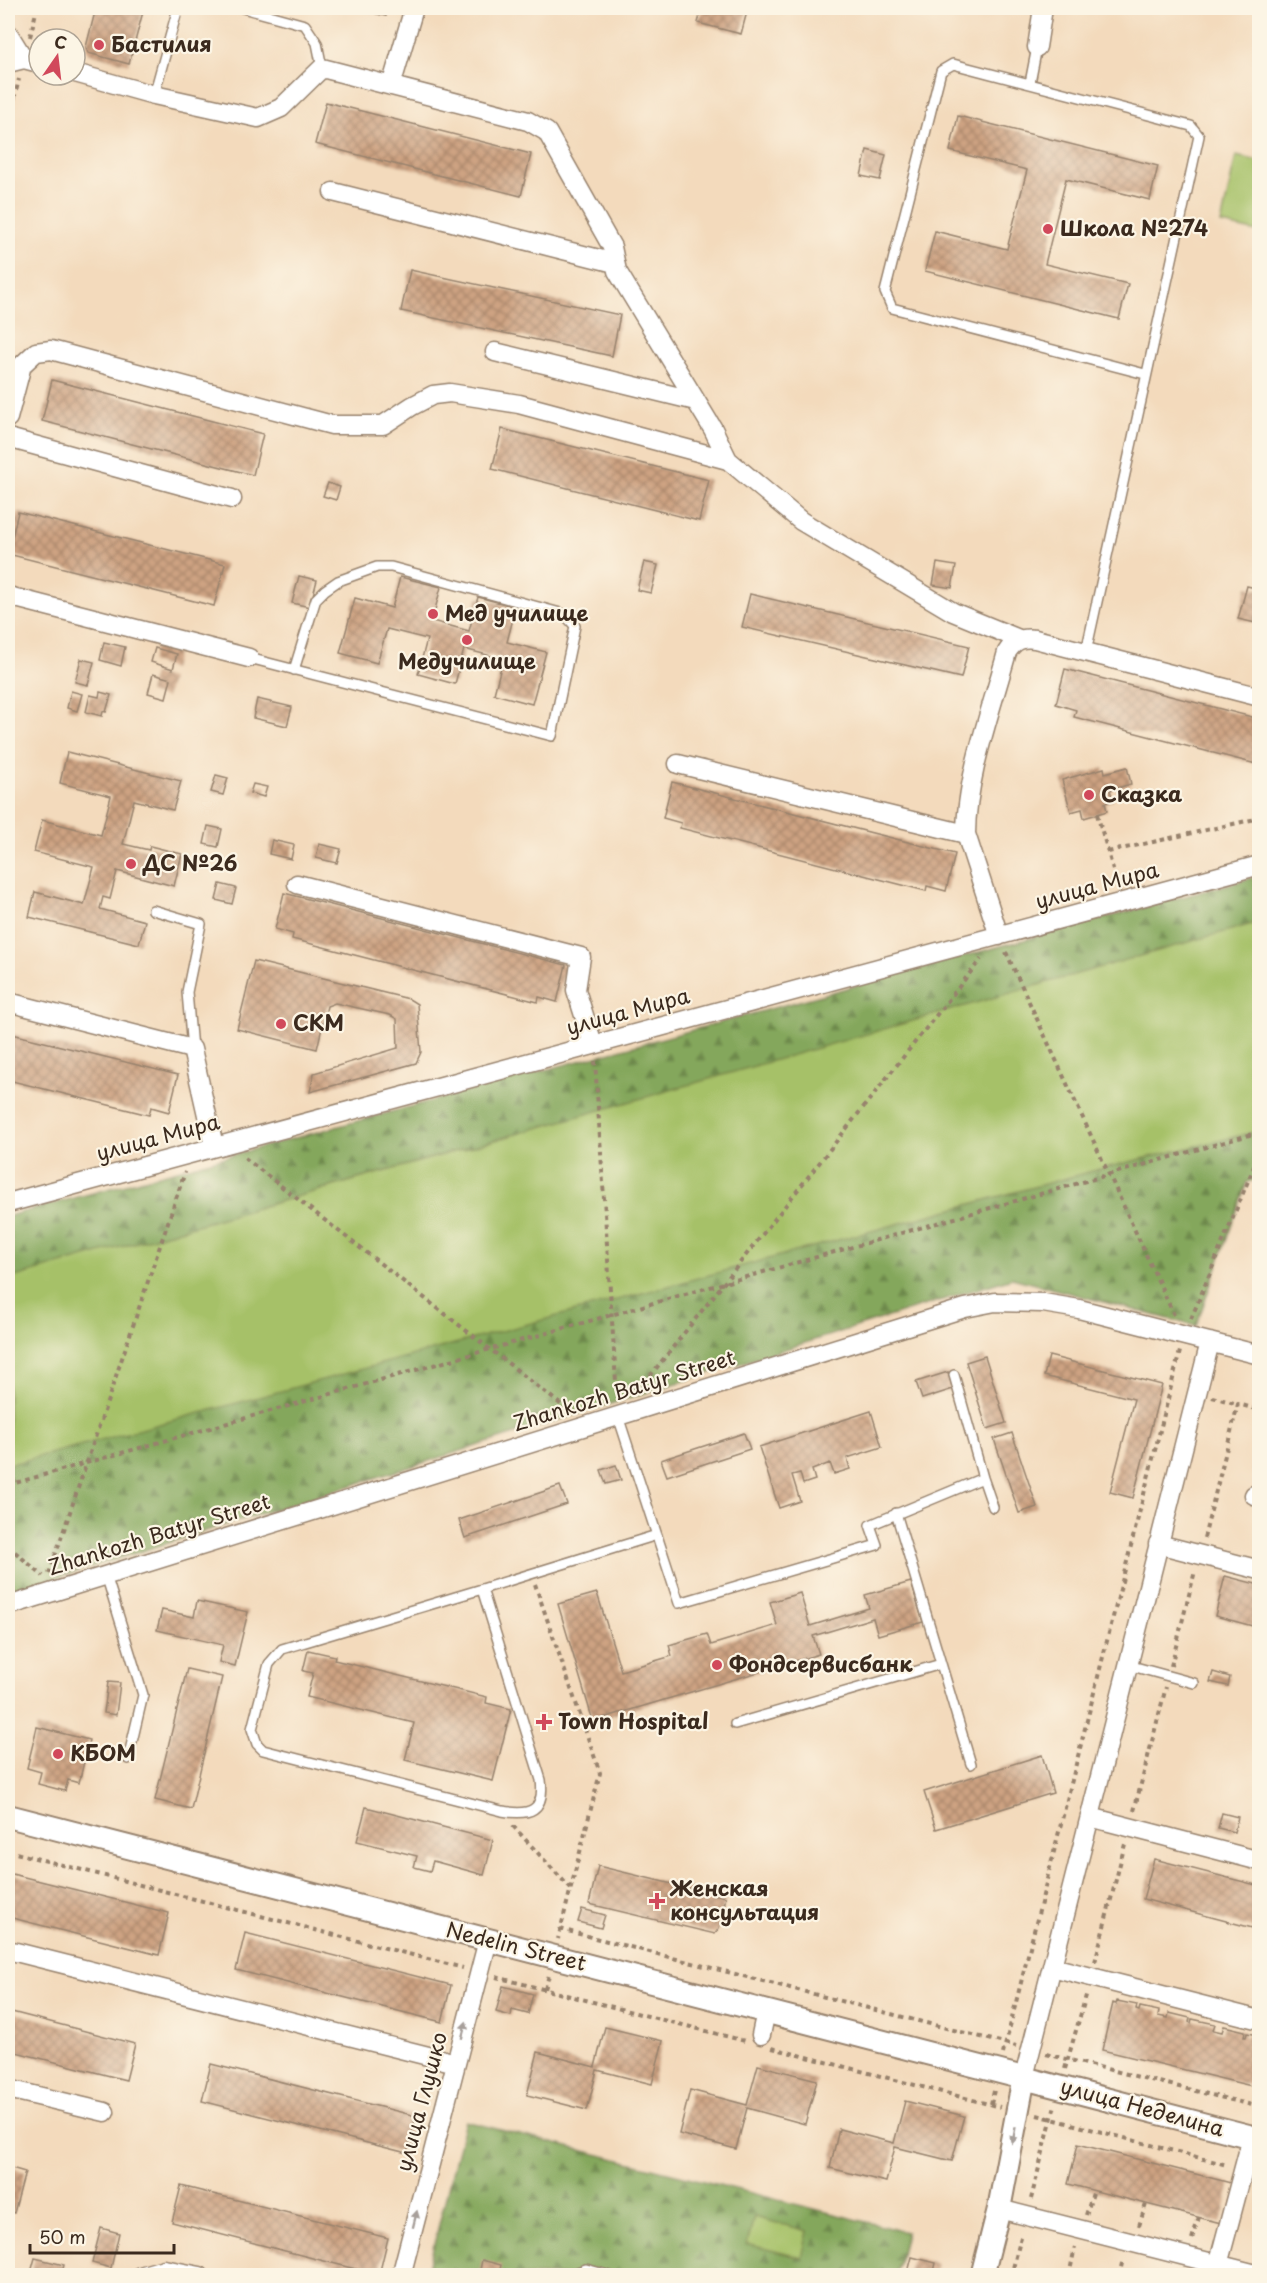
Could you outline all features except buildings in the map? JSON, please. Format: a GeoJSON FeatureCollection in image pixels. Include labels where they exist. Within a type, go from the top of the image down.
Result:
{"type":"FeatureCollection","features":[{"type":"Feature","properties":{"kind":"street"},"geometry":{"type":"LineString","coordinates":[[391,86],[414,8]]}},
{"type":"Feature","properties":{"kind":"street"},"geometry":{"type":"LineString","coordinates":[[1036,47],[1043,8]]}},
{"type":"Feature","properties":{"kind":"street"},"geometry":{"type":"LineString","coordinates":[[8,33],[24,62]]}},
{"type":"Feature","properties":{"kind":"street"},"geometry":{"type":"LineString","coordinates":[[87,76],[154,95],[258,118],[281,108],[322,68],[528,121],[547,132],[612,247],[617,271],[696,401],[728,460],[801,520],[953,612],[1019,639],[1035,639],[1260,697]]}},
{"type":"Feature","properties":{"kind":"street"},"geometry":{"type":"LineString","coordinates":[[333,192],[615,263]]}},
{"type":"Feature","properties":{"kind":"street"},"geometry":{"type":"LineString","coordinates":[[8,418],[22,365],[36,352],[51,350],[332,425],[383,425],[434,395],[450,393],[519,404],[728,460]]}},
{"type":"Feature","properties":{"kind":"street"},"geometry":{"type":"LineString","coordinates":[[495,352],[696,401]]}},
{"type":"Feature","properties":{"kind":"street"},"geometry":{"type":"LineString","coordinates":[[8,438],[232,499]]}},
{"type":"Feature","properties":{"kind":"street"},"geometry":{"type":"LineString","coordinates":[[8,596],[249,658]]}},
{"type":"Feature","properties":{"kind":"street"},"geometry":{"type":"LineString","coordinates":[[999,936],[966,834],[967,803],[1007,652],[1019,639]]}},
{"type":"Feature","properties":{"kind":"street"},"geometry":{"type":"LineString","coordinates":[[678,764],[966,834]]}},
{"type":"Feature","properties":{"kind":"street","name":"улица Мира"},"geometry":{"type":"LineString","coordinates":[[8,1203],[1260,865]]}},
{"type":"Feature","properties":{"kind":"street"},"geometry":{"type":"LineString","coordinates":[[297,884],[580,957],[576,990],[593,1044]]}},
{"type":"Feature","properties":{"kind":"street"},"geometry":{"type":"LineString","coordinates":[[8,1002],[192,1049],[220,1145]]}},
{"type":"Feature","properties":{"kind":"street","name":"Zhankozh Batyr Street"},"geometry":{"type":"LineString","coordinates":[[8,1606],[965,1308],[996,1302],[1043,1302],[1260,1355]]}},
{"type":"Feature","properties":{"kind":"street"},"geometry":{"type":"LineString","coordinates":[[982,2276],[999,2209],[1024,2077],[1210,1342]]}},
{"type":"Feature","properties":{"kind":"street"},"geometry":{"type":"LineString","coordinates":[[1158,1544],[1260,1570]]}},
{"type":"Feature","properties":{"kind":"street","name":"Nedelin Street"},"geometry":{"type":"LineString","coordinates":[[8,1816],[1024,2077]]}},
{"type":"Feature","properties":{"kind":"street"},"geometry":{"type":"LineString","coordinates":[[1090,1817],[1260,1861]]}},
{"type":"Feature","properties":{"kind":"street","name":"улица Глушко"},"geometry":{"type":"LineString","coordinates":[[401,2276],[488,1940]]}},
{"type":"Feature","properties":{"kind":"street"},"geometry":{"type":"LineString","coordinates":[[8,1950],[456,2063]]}},
{"type":"Feature","properties":{"kind":"street"},"geometry":{"type":"LineString","coordinates":[[1052,1967],[1260,2020]]}},
{"type":"Feature","properties":{"kind":"street"},"geometry":{"type":"LineString","coordinates":[[758,2041],[766,2011]]}},
{"type":"Feature","properties":{"kind":"street","name":"улица Неделина"},"geometry":{"type":"LineString","coordinates":[[1024,2077],[1256,2138]]}},
{"type":"Feature","properties":{"kind":"street"},"geometry":{"type":"LineString","coordinates":[[8,2089],[105,2112]]}},
{"type":"Feature","properties":{"kind":"street"},"geometry":{"type":"LineString","coordinates":[[1218,2265],[1244,2169],[1256,2138]]}},
{"type":"Feature","properties":{"kind":"street"},"geometry":{"type":"LineString","coordinates":[[999,2209],[1260,2275]]}},
{"type":"Feature","properties":{"kind":"street"},"geometry":{"type":"LineString","coordinates":[[140,2276],[164,2269],[200,2276]]}},
{"type":"Feature","properties":{"kind":"lane"},"geometry":{"type":"LineString","coordinates":[[154,95],[178,8]]}},
{"type":"Feature","properties":{"kind":"lane"},"geometry":{"type":"LineString","coordinates":[[243,8],[305,25],[317,43],[322,68]]}},
{"type":"Feature","properties":{"kind":"lane"},"geometry":{"type":"LineString","coordinates":[[1030,83],[1036,47]]}},
{"type":"Feature","properties":{"kind":"lane"},"geometry":{"type":"LineString","coordinates":[[1086,652],[1145,374],[1199,136],[1191,126],[1030,83],[953,64],[941,71],[885,292],[892,308],[1145,374]]}},
{"type":"Feature","properties":{"kind":"lane"},"geometry":{"type":"LineString","coordinates":[[249,658],[294,670],[552,736],[575,626],[564,614],[391,567],[377,567],[338,580],[316,599],[294,670]]}},
{"type":"Feature","properties":{"kind":"lane"},"geometry":{"type":"LineString","coordinates":[[153,910],[201,924],[187,992],[192,1049]]}},
{"type":"Feature","properties":{"kind":"lane"},"geometry":{"type":"LineString","coordinates":[[954,1375],[993,1507]]}},
{"type":"Feature","properties":{"kind":"lane"},"geometry":{"type":"LineString","coordinates":[[618,1416],[679,1603],[877,1545],[870,1525],[983,1478]]}},
{"type":"Feature","properties":{"kind":"lane"},"geometry":{"type":"LineString","coordinates":[[896,1513],[970,1764]]}},
{"type":"Feature","properties":{"kind":"lane"},"geometry":{"type":"LineString","coordinates":[[482,1589],[541,1780],[543,1793],[538,1806],[530,1812],[518,1814],[502,1811],[263,1750],[257,1744],[252,1729],[269,1664],[282,1649],[482,1589],[532,1575],[657,1535]]}},
{"type":"Feature","properties":{"kind":"lane"},"geometry":{"type":"LineString","coordinates":[[106,1575],[143,1695],[128,1759]]}},
{"type":"Feature","properties":{"kind":"lane"},"geometry":{"type":"LineString","coordinates":[[735,1724],[941,1664]]}},
{"type":"Feature","properties":{"kind":"lane"},"geometry":{"type":"LineString","coordinates":[[1128,1665],[1194,1683]]}},
{"type":"Feature","properties":{"kind":"lane"},"geometry":{"type":"LineString","coordinates":[[567,2276],[586,2269],[611,2276]]}},
{"type":"Feature","properties":{"kind":"path"},"geometry":{"type":"LineString","coordinates":[[8,124],[24,62]]}},
{"type":"Feature","properties":{"kind":"path"},"geometry":{"type":"LineString","coordinates":[[1097,814],[1114,873]]}},
{"type":"Feature","properties":{"kind":"path"},"geometry":{"type":"LineString","coordinates":[[1108,852],[1260,818]]}},
{"type":"Feature","properties":{"kind":"path"},"geometry":{"type":"LineString","coordinates":[[638,1390],[999,936],[1184,1336]]}},
{"type":"Feature","properties":{"kind":"path"},"geometry":{"type":"LineString","coordinates":[[593,1044],[618,1416]]}},
{"type":"Feature","properties":{"kind":"path"},"geometry":{"type":"LineString","coordinates":[[8,1485],[1260,1132]]}},
{"type":"Feature","properties":{"kind":"path"},"geometry":{"type":"LineString","coordinates":[[220,1145],[568,1410],[578,1407]]}},
{"type":"Feature","properties":{"kind":"path"},"geometry":{"type":"LineString","coordinates":[[8,1546],[47,1579],[192,1152]]}},
{"type":"Feature","properties":{"kind":"path"},"geometry":{"type":"LineString","coordinates":[[1006,2044],[1184,1336],[1260,1152]]}},
{"type":"Feature","properties":{"kind":"path"},"geometry":{"type":"LineString","coordinates":[[607,1399],[628,1393]]}},
{"type":"Feature","properties":{"kind":"path"},"geometry":{"type":"LineString","coordinates":[[1197,1394],[1260,1410]]}},
{"type":"Feature","properties":{"kind":"path"},"geometry":{"type":"LineString","coordinates":[[1200,1555],[1238,1404]]}},
{"type":"Feature","properties":{"kind":"path"},"geometry":{"type":"LineString","coordinates":[[532,1575],[600,1773],[545,1989]]}},
{"type":"Feature","properties":{"kind":"path"},"geometry":{"type":"LineString","coordinates":[[502,1811],[510,1824],[571,1888]]}},
{"type":"Feature","properties":{"kind":"path"},"geometry":{"type":"LineString","coordinates":[[1068,2060],[1130,1828]]}},
{"type":"Feature","properties":{"kind":"path"},"geometry":{"type":"LineString","coordinates":[[8,1851],[479,1973],[758,2041],[1244,2169]]}},
{"type":"Feature","properties":{"kind":"path"},"geometry":{"type":"LineString","coordinates":[[560,1929],[1260,2107]]}},
{"type":"Feature","properties":{"kind":"path"},"geometry":{"type":"LineString","coordinates":[[1011,2276],[1052,2119]]}},
{"type":"Feature","properties":{"kind":"path"},"geometry":{"type":"LineString","coordinates":[[1069,2276],[1080,2229],[1094,2190]]}},
{"type":"Feature","properties":{"kind":"path"},"geometry":{"type":"LineString","coordinates":[[1134,2243],[1146,2204]]}},
{"type":"Feature","properties":{"kind":"green space"},"geometry":{"type":"Polygon","coordinates":[[[1236,156],[1259,161],[1260,224],[1258,232],[1221,224],[1236,156]]]}},
{"type":"Feature","properties":{"kind":"green space"},"geometry":{"type":"Polygon","coordinates":[[[1259,876],[1259,1179],[1247,1182],[1196,1326],[1012,1278],[8,1593],[8,1216],[1259,876]]]}},
{"type":"Feature","properties":{"kind":"green space"},"geometry":{"type":"Polygon","coordinates":[[[1259,922],[1259,1131],[1100,1169],[8,1465],[8,1279],[1259,922]]]}},
{"type":"Feature","properties":{"kind":"green space"},"geometry":{"type":"Polygon","coordinates":[[[465,2121],[906,2232],[896,2275],[426,2276],[465,2121]]]}},
{"type":"Feature","properties":{"kind":"green space"},"geometry":{"type":"Polygon","coordinates":[[[754,2217],[808,2231],[802,2258],[747,2244],[754,2217]]]}},
{"type":"Feature","properties":{"kind":"place","name":"Бастилия"},"geometry":{"type":"Point","coordinates":[99,45]}},
{"type":"Feature","properties":{"kind":"place","name":"Школа №274"},"geometry":{"type":"Point","coordinates":[1048,229]}},
{"type":"Feature","properties":{"kind":"place","name":"Мед училище"},"geometry":{"type":"Point","coordinates":[433,614]}},
{"type":"Feature","properties":{"kind":"place","name":"Медучилище"},"geometry":{"type":"Point","coordinates":[467,640]}},
{"type":"Feature","properties":{"kind":"place","name":"Сказка"},"geometry":{"type":"Point","coordinates":[1089,795]}},
{"type":"Feature","properties":{"kind":"place","name":"ДС №26"},"geometry":{"type":"Point","coordinates":[131,864]}},
{"type":"Feature","properties":{"kind":"place","name":"СКМ"},"geometry":{"type":"Point","coordinates":[281,1024]}},
{"type":"Feature","properties":{"kind":"place","name":"Фондсервисбанк"},"geometry":{"type":"Point","coordinates":[717,1665]}},
{"type":"Feature","properties":{"kind":"place","name":"Town Hospital"},"geometry":{"type":"Point","coordinates":[544,1722]}},
{"type":"Feature","properties":{"kind":"place","name":"КБОМ"},"geometry":{"type":"Point","coordinates":[58,1754]}},
{"type":"Feature","properties":{"kind":"place","name":"Женская консультация"},"geometry":{"type":"Point","coordinates":[657,1901]}}]}
